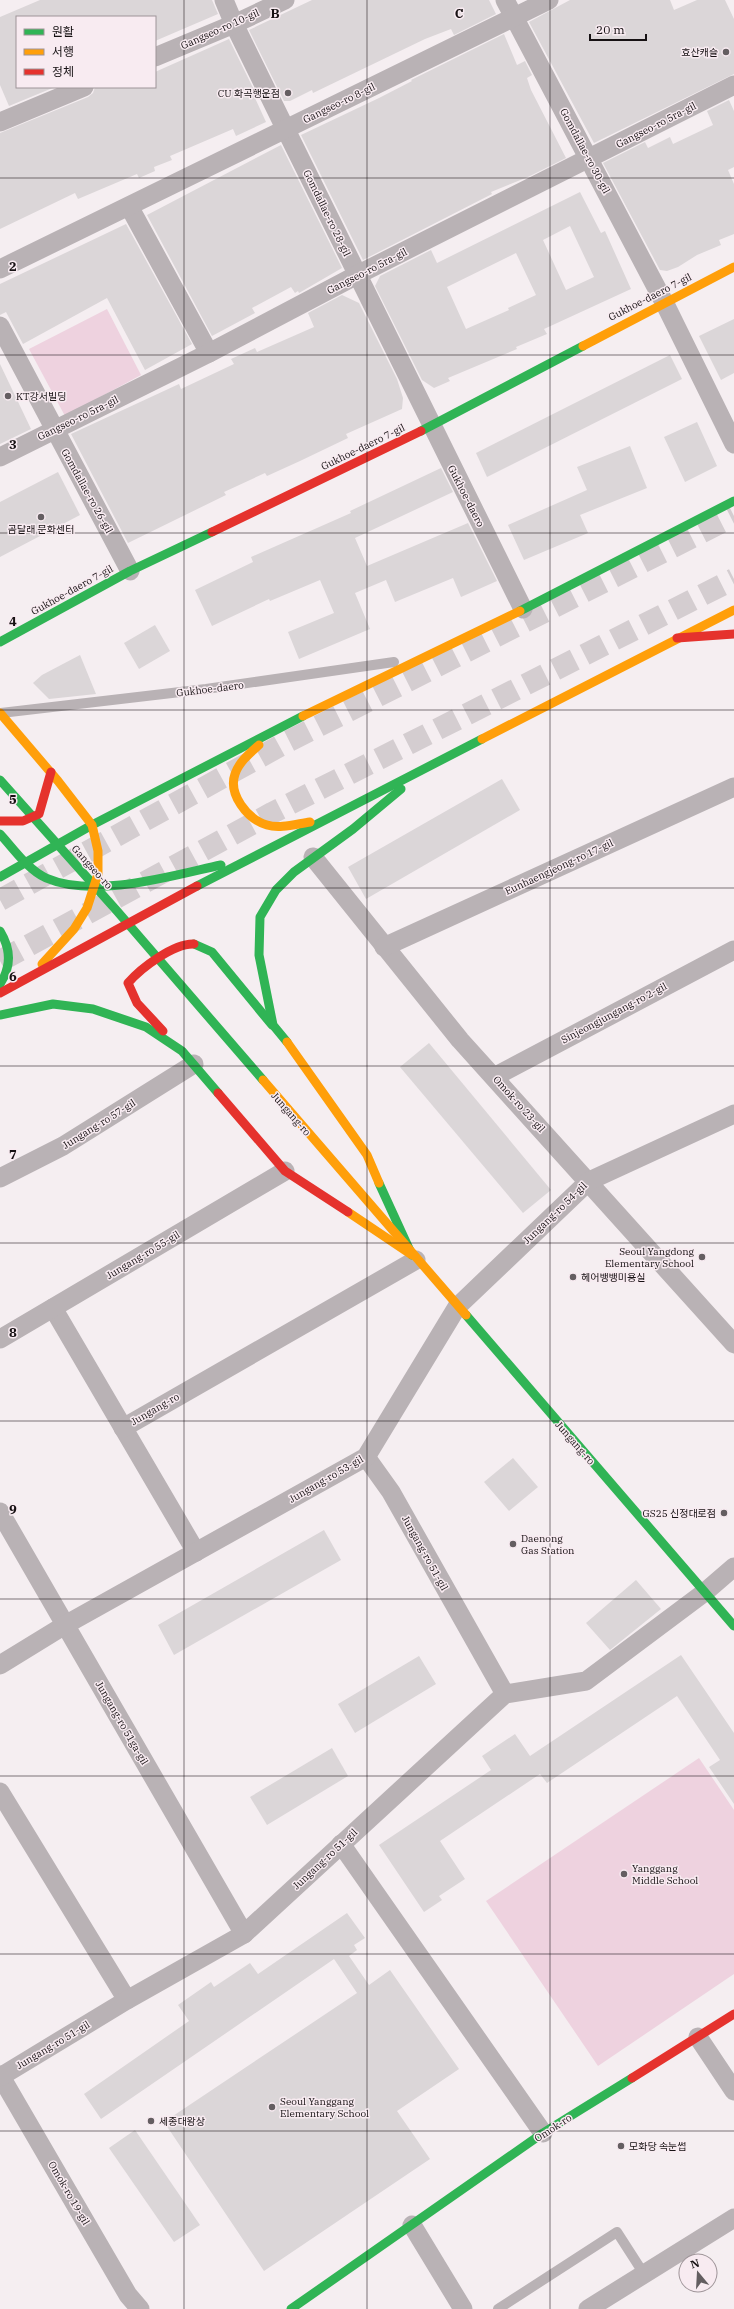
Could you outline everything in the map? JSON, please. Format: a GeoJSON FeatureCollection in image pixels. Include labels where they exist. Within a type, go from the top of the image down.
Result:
{"type":"FeatureCollection","features":[{"type":"Feature","properties":{"kind":"main road","name":"Gukhoe-daero 7-gil"},"geometry":{"type":"LineString","coordinates":[[0,642],[130,571],[431,426],[664,302],[734,267]]}},
{"type":"Feature","properties":{"kind":"main road"},"geometry":{"type":"LineString","coordinates":[[0,877],[92,826],[271,733],[734,501]]}},
{"type":"Feature","properties":{"kind":"main road"},"geometry":{"type":"LineString","coordinates":[[0,993],[243,861],[433,762],[734,610]]}},
{"type":"Feature","properties":{"kind":"main road"},"geometry":{"type":"LineString","coordinates":[[677,638],[734,634]]}},
{"type":"Feature","properties":{"kind":"main road"},"geometry":{"type":"LineString","coordinates":[[0,713],[83,808],[92,826],[98,851],[98,874],[87,908],[74,929],[34,974]]}},
{"type":"Feature","properties":{"kind":"main road"},"geometry":{"type":"LineString","coordinates":[[271,733],[241,762],[234,776],[233,787],[237,798],[248,814],[267,825],[322,820]]}},
{"type":"Feature","properties":{"kind":"main road"},"geometry":{"type":"LineString","coordinates":[[273,1026],[259,955],[260,917],[276,890],[313,857],[353,829],[433,762]]}},
{"type":"Feature","properties":{"kind":"main road"},"geometry":{"type":"LineString","coordinates":[[0,821],[23,821],[39,814],[45,798],[51,772]]}},
{"type":"Feature","properties":{"kind":"main road","name":"Gangseo-ro"},"geometry":{"type":"LineString","coordinates":[[0,780],[166,969]]}},
{"type":"Feature","properties":{"kind":"main road"},"geometry":{"type":"LineString","coordinates":[[118,802],[149,796]]}},
{"type":"Feature","properties":{"kind":"main road"},"geometry":{"type":"LineString","coordinates":[[0,834],[46,878],[81,886],[169,876],[243,861]]}},
{"type":"Feature","properties":{"kind":"main road"},"geometry":{"type":"LineString","coordinates":[[0,931],[6,940],[11,959],[7,975],[0,984]]}},
{"type":"Feature","properties":{"kind":"main road"},"geometry":{"type":"LineString","coordinates":[[189,944],[201,946],[212,952],[242,990],[298,1055],[367,1154],[414,1258],[285,1171],[182,1050],[138,1004],[129,992],[128,983],[135,974],[177,948],[189,944]]}},
{"type":"Feature","properties":{"kind":"main road","name":"Jungang-ro"},"geometry":{"type":"LineString","coordinates":[[166,969],[414,1258],[734,1626]]}},
{"type":"Feature","properties":{"kind":"main road"},"geometry":{"type":"LineString","coordinates":[[0,1015],[53,1004],[93,1009],[146,1027],[182,1050]]}},
{"type":"Feature","properties":{"kind":"main road","name":"Omok-ro"},"geometry":{"type":"LineString","coordinates":[[291,2309],[543,2134],[734,2014]]}},
{"type":"Feature","properties":{"kind":"street","name":"Gomdallae-ro 28-gil"},"geometry":{"type":"LineString","coordinates":[[224,0],[234,24],[431,426]]}},
{"type":"Feature","properties":{"kind":"street","name":"Gangseo-ro 10-gil"},"geometry":{"type":"LineString","coordinates":[[156,57],[234,24],[285,0]]}},
{"type":"Feature","properties":{"kind":"street","name":"Gomdallae-ro 30-gil"},"geometry":{"type":"LineString","coordinates":[[505,0],[664,302]]}},
{"type":"Feature","properties":{"kind":"street","name":"Gangseo-ro 8-gil"},"geometry":{"type":"LineString","coordinates":[[0,270],[130,208],[549,0]]}},
{"type":"Feature","properties":{"kind":"street","name":"Gangseo-ro 5ra-gil"},"geometry":{"type":"LineString","coordinates":[[0,458],[734,85]]}},
{"type":"Feature","properties":{"kind":"street"},"geometry":{"type":"LineString","coordinates":[[0,122],[82,88]]}},
{"type":"Feature","properties":{"kind":"street"},"geometry":{"type":"LineString","coordinates":[[130,208],[209,353]]}},
{"type":"Feature","properties":{"kind":"street"},"geometry":{"type":"LineString","coordinates":[[664,302],[734,444]]}},
{"type":"Feature","properties":{"kind":"street","name":"Gomdallae-ro 26-gil"},"geometry":{"type":"LineString","coordinates":[[0,326],[130,571]]}},
{"type":"Feature","properties":{"kind":"street","name":"Gukhoe-daero"},"geometry":{"type":"LineString","coordinates":[[431,426],[523,608]]}},
{"type":"Feature","properties":{"kind":"street","name":"Eunhaengjeong-ro 17-gil"},"geometry":{"type":"LineString","coordinates":[[384,947],[734,787]]}},
{"type":"Feature","properties":{"kind":"street","name":"Omok-ro 23-gil"},"geometry":{"type":"LineString","coordinates":[[313,857],[460,1040],[734,1344]]}},
{"type":"Feature","properties":{"kind":"street","name":"Sinjeongjungang-ro 2-gil"},"geometry":{"type":"LineString","coordinates":[[494,1076],[734,950]]}},
{"type":"Feature","properties":{"kind":"street","name":"Jungang-ro 57-gil"},"geometry":{"type":"LineString","coordinates":[[0,1178],[63,1146],[194,1064]]}},
{"type":"Feature","properties":{"kind":"street","name":"Jungang-ro 54-gil"},"geometry":{"type":"LineString","coordinates":[[457,1307],[588,1181],[734,1114]]}},
{"type":"Feature","properties":{"kind":"street","name":"Jungang-ro 55-gil"},"geometry":{"type":"LineString","coordinates":[[0,1339],[285,1171]]}},
{"type":"Feature","properties":{"kind":"street","name":"Jungang-ro"},"geometry":{"type":"LineString","coordinates":[[123,1428],[414,1258]]}},
{"type":"Feature","properties":{"kind":"street","name":"Jungang-ro 53-gil"},"geometry":{"type":"LineString","coordinates":[[0,1665],[65,1625],[366,1457],[457,1307]]}},
{"type":"Feature","properties":{"kind":"street"},"geometry":{"type":"LineString","coordinates":[[53,1308],[196,1552]]}},
{"type":"Feature","properties":{"kind":"street","name":"Jungang-ro 51-gil"},"geometry":{"type":"LineString","coordinates":[[0,2076],[127,2000],[244,1934],[505,1694],[391,1492],[366,1457]]}},
{"type":"Feature","properties":{"kind":"street","name":"Jungang-ro 51ga-gil"},"geometry":{"type":"LineString","coordinates":[[0,1512],[244,1934]]}},
{"type":"Feature","properties":{"kind":"street"},"geometry":{"type":"LineString","coordinates":[[505,1694],[586,1681],[705,1592],[734,1567]]}},
{"type":"Feature","properties":{"kind":"street"},"geometry":{"type":"LineString","coordinates":[[0,1792],[127,2000]]}},
{"type":"Feature","properties":{"kind":"street"},"geometry":{"type":"LineString","coordinates":[[342,1844],[543,2134]]}},
{"type":"Feature","properties":{"kind":"street"},"geometry":{"type":"LineString","coordinates":[[698,2037],[734,2091]]}},
{"type":"Feature","properties":{"kind":"street","name":"Omok-ro 19-gil"},"geometry":{"type":"LineString","coordinates":[[0,2076],[128,2295],[140,2309]]}},
{"type":"Feature","properties":{"kind":"street"},"geometry":{"type":"LineString","coordinates":[[588,2309],[734,2218]]}},
{"type":"Feature","properties":{"kind":"street"},"geometry":{"type":"LineString","coordinates":[[412,2225],[463,2309]]}},
{"type":"Feature","properties":{"kind":"lane","name":"Gukhoe-daero"},"geometry":{"type":"LineString","coordinates":[[0,713],[296,678],[419,658]]}},
{"type":"Feature","properties":{"kind":"lane"},"geometry":{"type":"LineString","coordinates":[[498,2309],[617,2232],[644,2274]]}},
{"type":"Feature","properties":{"kind":"shaded area"},"geometry":{"type":"Polygon","coordinates":[[[107,309],[141,375],[65,416],[29,349],[107,309]]]}},
{"type":"Feature","properties":{"kind":"shaded area"},"geometry":{"type":"Polygon","coordinates":[[[699,1758],[734,1810],[734,1974],[598,2066],[486,1901],[699,1758]]]}},
{"type":"Feature","properties":{"kind":"building"},"geometry":{"type":"Polygon","coordinates":[[[40,0],[212,0],[218,14],[156,41],[156,16],[16,16],[16,88],[53,88],[9,106],[0,85],[0,17],[40,0]]]}},
{"type":"Feature","properties":{"kind":"building"},"geometry":{"type":"Polygon","coordinates":[[[312,0],[489,0],[496,14],[454,35],[451,29],[425,39],[313,93],[312,90],[290,101],[284,101],[249,30],[312,0]]]}},
{"type":"Feature","properties":{"kind":"building"},"geometry":{"type":"Polygon","coordinates":[[[570,0],[670,0],[674,10],[697,0],[725,0],[734,19],[734,74],[594,143],[529,22],[570,0]]]}},
{"type":"Feature","properties":{"kind":"building"},"geometry":{"type":"Polygon","coordinates":[[[504,34],[517,65],[525,61],[532,75],[527,78],[531,90],[566,158],[528,177],[491,192],[492,194],[363,260],[301,135],[379,98],[412,81],[411,80],[504,34]]]}},
{"type":"Feature","properties":{"kind":"building"},"geometry":{"type":"Polygon","coordinates":[[[229,39],[258,98],[255,98],[266,122],[236,136],[233,129],[170,156],[172,160],[154,167],[155,171],[139,178],[137,174],[78,199],[75,193],[0,229],[0,133],[88,97],[93,93],[95,88],[156,88],[156,72],[229,39]]]}},
{"type":"Feature","properties":{"kind":"building"},"geometry":{"type":"Polygon","coordinates":[[[729,100],[734,111],[734,167],[728,170],[734,184],[734,234],[719,240],[721,245],[697,255],[678,267],[667,271],[660,270],[603,163],[645,142],[648,148],[670,137],[673,144],[713,125],[707,111],[729,100]]]}},
{"type":"Feature","properties":{"kind":"building"},"geometry":{"type":"Polygon","coordinates":[[[281,145],[342,268],[299,293],[298,291],[295,293],[291,287],[252,308],[255,313],[212,336],[147,215],[281,145]]]}},
{"type":"Feature","properties":{"kind":"building"},"geometry":{"type":"Polygon","coordinates":[[[580,192],[601,233],[605,231],[631,289],[544,329],[547,334],[516,347],[517,349],[448,378],[450,381],[434,388],[422,380],[375,286],[380,276],[431,250],[437,263],[580,192]],[[570,226],[543,240],[566,290],[594,277],[570,226]],[[516,253],[447,287],[466,329],[509,310],[508,308],[536,295],[516,253]]]}},
{"type":"Feature","properties":{"kind":"building"},"geometry":{"type":"Polygon","coordinates":[[[126,224],[192,344],[145,370],[107,298],[23,344],[6,312],[0,315],[0,284],[126,224]]]}},
{"type":"Feature","properties":{"kind":"building"},"geometry":{"type":"Polygon","coordinates":[[[342,295],[359,303],[397,379],[403,398],[402,409],[346,434],[348,438],[300,461],[267,476],[265,473],[224,492],[226,495],[128,543],[71,434],[179,384],[181,389],[234,364],[231,359],[255,348],[257,352],[314,327],[308,313],[342,295]]]}},
{"type":"Feature","properties":{"kind":"building"},"geometry":{"type":"Polygon","coordinates":[[[734,319],[734,373],[721,380],[699,336],[734,319]]]}},
{"type":"Feature","properties":{"kind":"building"},"geometry":{"type":"Polygon","coordinates":[[[670,355],[682,379],[487,477],[476,453],[670,355]]]}},
{"type":"Feature","properties":{"kind":"building","name":"KT강서빌딩"},"geometry":{"type":"Polygon","coordinates":[[[0,364],[31,429],[0,444],[0,364]]]}},
{"type":"Feature","properties":{"kind":"building"},"geometry":{"type":"Polygon","coordinates":[[[697,422],[717,466],[685,482],[664,437],[697,422]]]}},
{"type":"Feature","properties":{"kind":"building"},"geometry":{"type":"Polygon","coordinates":[[[630,446],[647,488],[580,515],[588,533],[524,560],[508,525],[587,490],[577,467],[630,446]]]}},
{"type":"Feature","properties":{"kind":"building"},"geometry":{"type":"Polygon","coordinates":[[[441,468],[453,492],[355,538],[367,566],[468,523],[497,581],[461,597],[453,578],[395,602],[386,580],[355,593],[370,629],[299,659],[288,632],[334,613],[320,580],[270,601],[269,599],[212,626],[195,590],[253,562],[251,557],[351,513],[350,511],[441,468]]]}},
{"type":"Feature","properties":{"kind":"building"},"geometry":{"type":"Polygon","coordinates":[[[58,472],[80,515],[0,557],[0,502],[58,472]]]}},
{"type":"Feature","properties":{"kind":"building"},"geometry":{"type":"Polygon","coordinates":[[[155,625],[170,651],[139,669],[124,643],[155,625]]]}},
{"type":"Feature","properties":{"kind":"building"},"geometry":{"type":"Polygon","coordinates":[[[80,655],[96,694],[49,699],[33,683],[42,675],[80,655]]]}},
{"type":"Feature","properties":{"kind":"building"},"geometry":{"type":"Polygon","coordinates":[[[502,779],[520,810],[366,899],[348,867],[502,779]]]}},
{"type":"Feature","properties":{"kind":"building"},"geometry":{"type":"Polygon","coordinates":[[[429,1043],[551,1190],[523,1213],[400,1067],[429,1043]]]}},
{"type":"Feature","properties":{"kind":"building"},"geometry":{"type":"Polygon","coordinates":[[[513,1458],[538,1487],[509,1511],[484,1482],[513,1458]]]}},
{"type":"Feature","properties":{"kind":"building"},"geometry":{"type":"Polygon","coordinates":[[[324,1530],[341,1560],[174,1655],[158,1625],[324,1530]]]}},
{"type":"Feature","properties":{"kind":"building"},"geometry":{"type":"Polygon","coordinates":[[[636,1580],[661,1609],[610,1650],[586,1623],[636,1580]]]}},
{"type":"Feature","properties":{"kind":"building"},"geometry":{"type":"Polygon","coordinates":[[[681,1655],[734,1733],[734,1804],[709,1767],[720,1760],[677,1696],[547,1783],[540,1774],[440,1841],[465,1879],[439,1896],[442,1900],[424,1912],[379,1845],[491,1770],[482,1756],[515,1734],[530,1756],[681,1655]]]}},
{"type":"Feature","properties":{"kind":"building"},"geometry":{"type":"Polygon","coordinates":[[[419,1656],[436,1684],[355,1733],[338,1704],[419,1656]]]}},
{"type":"Feature","properties":{"kind":"building"},"geometry":{"type":"Polygon","coordinates":[[[332,1748],[348,1776],[267,1825],[250,1797],[332,1748]]]}},
{"type":"Feature","properties":{"kind":"building"},"geometry":{"type":"Polygon","coordinates":[[[347,1913],[365,1938],[354,1945],[357,1950],[349,1956],[369,1985],[390,1970],[459,2069],[397,2111],[430,2159],[264,2271],[164,2122],[357,1993],[334,1959],[101,2119],[84,2094],[189,2021],[178,2005],[211,1982],[214,1987],[250,1963],[258,1974],[347,1913]]]}},
{"type":"Feature","properties":{"kind":"building"},"geometry":{"type":"Polygon","coordinates":[[[135,2130],[200,2225],[174,2242],[109,2148],[135,2130]]]}},
{"type":"Feature","properties":{"kind":"tunnel"},"geometry":{"type":"LineString","coordinates":[[0,900],[287,742],[734,516]]}},
{"type":"Feature","properties":{"kind":"tunnel"},"geometry":{"type":"LineString","coordinates":[[0,961],[272,813],[734,579]]}},
{"type":"Feature","properties":{"kind":"traffic: fast"},"geometry":{"type":"LineString","coordinates":[[421,431],[583,346]]}},
{"type":"Feature","properties":{"kind":"traffic: fast"},"geometry":{"type":"LineString","coordinates":[[520,611],[734,501]]}},
{"type":"Feature","properties":{"kind":"traffic: fast"},"geometry":{"type":"LineString","coordinates":[[0,642],[130,571],[212,532]]}},
{"type":"Feature","properties":{"kind":"traffic: fast"},"geometry":{"type":"LineString","coordinates":[[0,877],[92,825],[303,716]]}},
{"type":"Feature","properties":{"kind":"traffic: fast"},"geometry":{"type":"LineString","coordinates":[[197,886],[482,739]]}},
{"type":"Feature","properties":{"kind":"traffic: fast"},"geometry":{"type":"LineString","coordinates":[[0,780],[117,911],[263,1080]]}},
{"type":"Feature","properties":{"kind":"traffic: fast"},"geometry":{"type":"LineString","coordinates":[[287,1042],[273,1025],[259,955],[260,917],[276,890],[294,872],[353,829],[401,789]]}},
{"type":"Feature","properties":{"kind":"traffic: fast"},"geometry":{"type":"LineString","coordinates":[[0,834],[33,870],[46,878],[66,884],[87,886],[133,884],[221,865]]}},
{"type":"Feature","properties":{"kind":"traffic: fast"},"geometry":{"type":"LineString","coordinates":[[0,931],[4,938],[9,958],[7,971],[0,984]]}},
{"type":"Feature","properties":{"kind":"traffic: fast"},"geometry":{"type":"LineString","coordinates":[[194,944],[212,952],[272,1025]]}},
{"type":"Feature","properties":{"kind":"traffic: fast"},"geometry":{"type":"LineString","coordinates":[[0,1015],[53,1004],[93,1009],[146,1027],[182,1051],[218,1093]]}},
{"type":"Feature","properties":{"kind":"traffic: fast"},"geometry":{"type":"LineString","coordinates":[[379,1183],[412,1255]]}},
{"type":"Feature","properties":{"kind":"traffic: fast"},"geometry":{"type":"LineString","coordinates":[[466,1315],[734,1626]]}},
{"type":"Feature","properties":{"kind":"traffic: fast"},"geometry":{"type":"LineString","coordinates":[[291,2309],[543,2133],[632,2078]]}},
{"type":"Feature","properties":{"kind":"traffic: slow"},"geometry":{"type":"LineString","coordinates":[[583,346],[734,267]]}},
{"type":"Feature","properties":{"kind":"traffic: slow"},"geometry":{"type":"LineString","coordinates":[[482,739],[734,610]]}},
{"type":"Feature","properties":{"kind":"traffic: slow"},"geometry":{"type":"LineString","coordinates":[[303,716],[520,611]]}},
{"type":"Feature","properties":{"kind":"traffic: slow"},"geometry":{"type":"LineString","coordinates":[[0,713],[58,781],[92,825],[98,851],[98,874],[87,908],[74,929],[42,964]]}},
{"type":"Feature","properties":{"kind":"traffic: slow"},"geometry":{"type":"LineString","coordinates":[[259,745],[242,762],[235,774],[234,790],[241,805],[246,812],[267,825],[283,826],[310,822]]}},
{"type":"Feature","properties":{"kind":"traffic: slow"},"geometry":{"type":"LineString","coordinates":[[287,1042],[367,1155],[379,1183]]}},
{"type":"Feature","properties":{"kind":"traffic: slow"},"geometry":{"type":"LineString","coordinates":[[263,1080],[466,1315]]}},
{"type":"Feature","properties":{"kind":"traffic: slow"},"geometry":{"type":"LineString","coordinates":[[348,1212],[412,1255]]}},
{"type":"Feature","properties":{"kind":"traffic: jam"},"geometry":{"type":"LineString","coordinates":[[212,532],[421,431]]}},
{"type":"Feature","properties":{"kind":"traffic: jam"},"geometry":{"type":"LineString","coordinates":[[677,638],[734,634]]}},
{"type":"Feature","properties":{"kind":"traffic: jam"},"geometry":{"type":"LineString","coordinates":[[0,821],[23,821],[39,814],[51,772]]}},
{"type":"Feature","properties":{"kind":"traffic: jam"},"geometry":{"type":"LineString","coordinates":[[0,993],[197,886]]}},
{"type":"Feature","properties":{"kind":"traffic: jam"},"geometry":{"type":"LineString","coordinates":[[163,1031],[137,1003],[128,983],[141,970],[168,952],[186,945],[194,944]]}},
{"type":"Feature","properties":{"kind":"traffic: jam"},"geometry":{"type":"LineString","coordinates":[[218,1093],[285,1171],[348,1212]]}},
{"type":"Feature","properties":{"kind":"traffic: jam"},"geometry":{"type":"LineString","coordinates":[[632,2078],[734,2014]]}},
{"type":"Feature","properties":{"kind":"place","name":"효산캐슬"},"geometry":{"type":"Point","coordinates":[726,52]}},
{"type":"Feature","properties":{"kind":"place","name":"CU 화곡행운점"},"geometry":{"type":"Point","coordinates":[288,93]}},
{"type":"Feature","properties":{"kind":"place","name":"KT강서빌딩"},"geometry":{"type":"Point","coordinates":[8,396]}},
{"type":"Feature","properties":{"kind":"place","name":"곰달래 문화센터"},"geometry":{"type":"Point","coordinates":[41,517]}},
{"type":"Feature","properties":{"kind":"place","name":"Seoul Yangdong Elementary School"},"geometry":{"type":"Point","coordinates":[702,1257]}},
{"type":"Feature","properties":{"kind":"place","name":"헤어뱅뱅미용실"},"geometry":{"type":"Point","coordinates":[573,1277]}},
{"type":"Feature","properties":{"kind":"place","name":"GS25 신정대로점"},"geometry":{"type":"Point","coordinates":[724,1513]}},
{"type":"Feature","properties":{"kind":"place","name":"Daenong Gas Station"},"geometry":{"type":"Point","coordinates":[513,1544]}},
{"type":"Feature","properties":{"kind":"place","name":"Yanggang Middle School"},"geometry":{"type":"Point","coordinates":[624,1874]}},
{"type":"Feature","properties":{"kind":"place","name":"Seoul Yanggang Elementary School"},"geometry":{"type":"Point","coordinates":[272,2107]}},
{"type":"Feature","properties":{"kind":"place","name":"세종대왕상"},"geometry":{"type":"Point","coordinates":[151,2121]}},
{"type":"Feature","properties":{"kind":"place","name":"모화당 속눈썹"},"geometry":{"type":"Point","coordinates":[621,2146]}}]}
